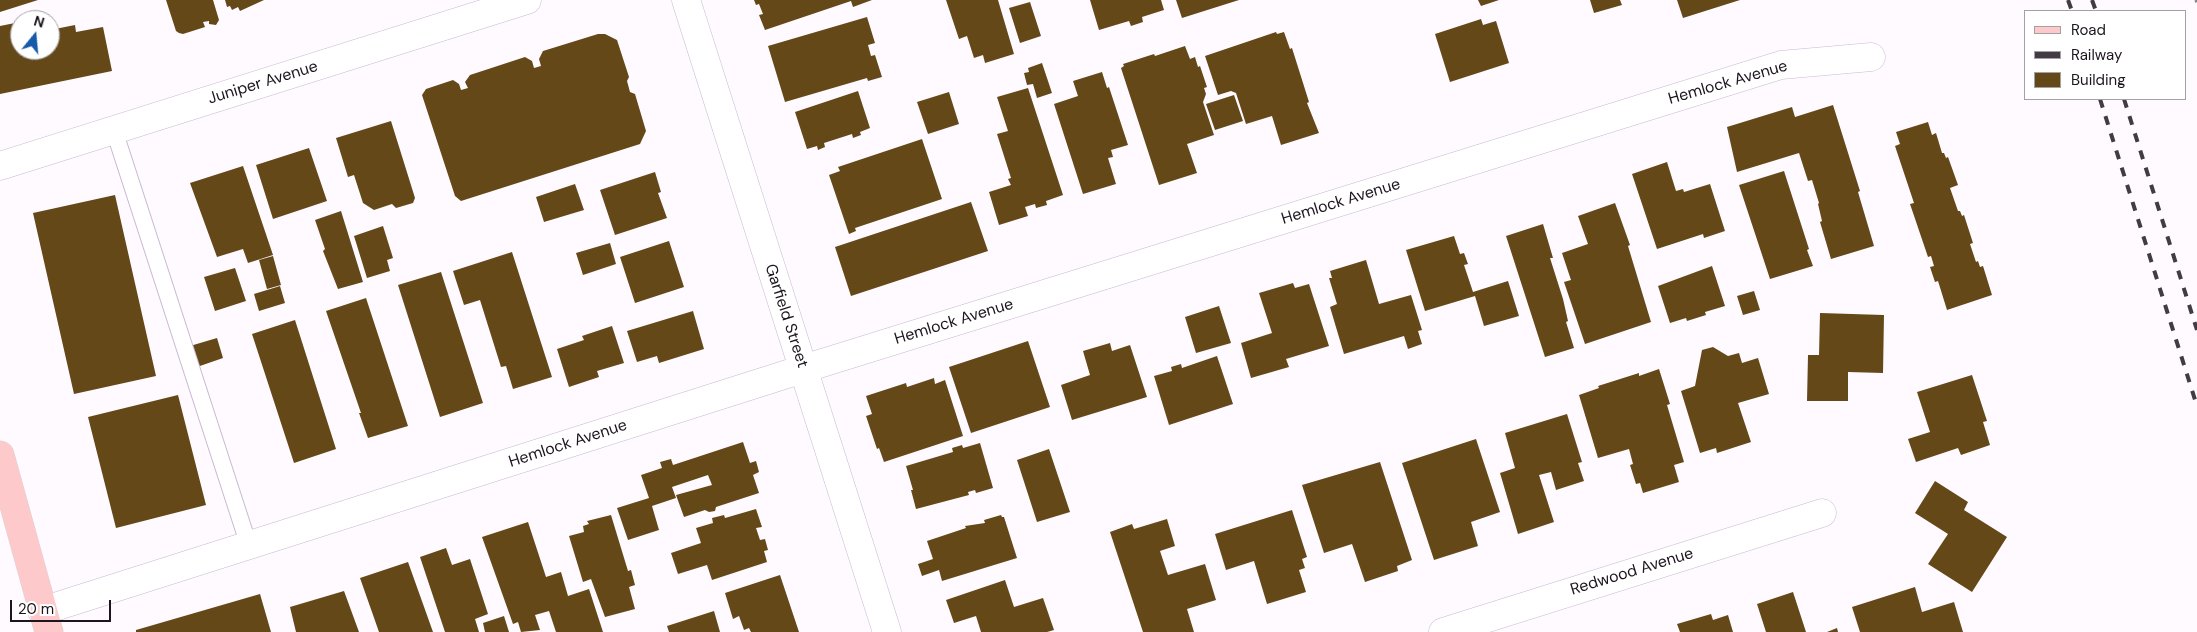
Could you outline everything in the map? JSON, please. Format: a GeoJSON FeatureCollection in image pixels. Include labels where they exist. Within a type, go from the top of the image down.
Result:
{"type":"FeatureCollection","features":[{"type":"Feature","properties":{"kind":"main road"},"geometry":{"type":"LineString","coordinates":[[0,455],[46,622]]}},
{"type":"Feature","properties":{"kind":"street","name":"Juniper Avenue"},"geometry":{"type":"LineString","coordinates":[[0,166],[527,0]]}},
{"type":"Feature","properties":{"kind":"street","name":"Garfield Street"},"geometry":{"type":"LineString","coordinates":[[686,0],[887,632]]}},
{"type":"Feature","properties":{"kind":"street","name":"Hemlock Avenue"},"geometry":{"type":"LineString","coordinates":[[46,622],[249,546],[803,369],[1780,65],[1871,58]]}},
{"type":"Feature","properties":{"kind":"street","name":"Redwood Avenue"},"geometry":{"type":"LineString","coordinates":[[1443,632],[1822,513]]}},
{"type":"Feature","properties":{"kind":"lane"},"geometry":{"type":"LineString","coordinates":[[114,130],[249,546]]}},
{"type":"Feature","properties":{"kind":"path"},"geometry":{"type":"LineString","coordinates":[[2196,0],[2197,4]]}},
{"type":"Feature","properties":{"kind":"building"},"geometry":{"type":"Polygon","coordinates":[[[0,0],[38,0],[0,12],[0,0]]]}},
{"type":"Feature","properties":{"kind":"building"},"geometry":{"type":"Polygon","coordinates":[[[166,0],[213,0],[219,20],[216,25],[209,24],[209,21],[203,22],[205,27],[183,34],[179,33],[176,31],[166,0]]]}},
{"type":"Feature","properties":{"kind":"building"},"geometry":{"type":"Polygon","coordinates":[[[225,0],[264,0],[240,11],[238,7],[232,10],[230,6],[227,7],[225,0]]]}},
{"type":"Feature","properties":{"kind":"building"},"geometry":{"type":"Polygon","coordinates":[[[754,0],[872,0],[853,7],[851,1],[765,30],[759,15],[763,14],[759,4],[756,5],[754,0]]]}},
{"type":"Feature","properties":{"kind":"building"},"geometry":{"type":"Polygon","coordinates":[[[946,0],[998,0],[1014,54],[985,63],[983,55],[974,58],[967,36],[959,39],[946,0]]]}},
{"type":"Feature","properties":{"kind":"building"},"geometry":{"type":"Polygon","coordinates":[[[1090,0],[1161,0],[1164,10],[1142,17],[1143,22],[1131,26],[1129,21],[1099,30],[1090,0]]]}},
{"type":"Feature","properties":{"kind":"building"},"geometry":{"type":"Polygon","coordinates":[[[1176,0],[1239,0],[1182,18],[1176,0]]]}},
{"type":"Feature","properties":{"kind":"building"},"geometry":{"type":"Polygon","coordinates":[[[1478,0],[1499,0],[1481,6],[1478,0]]]}},
{"type":"Feature","properties":{"kind":"building"},"geometry":{"type":"Polygon","coordinates":[[[1590,0],[1620,0],[1622,5],[1594,13],[1590,0]]]}},
{"type":"Feature","properties":{"kind":"building"},"geometry":{"type":"Polygon","coordinates":[[[1677,0],[1740,0],[1683,18],[1677,0]]]}},
{"type":"Feature","properties":{"kind":"building"},"geometry":{"type":"Polygon","coordinates":[[[1030,2],[1041,36],[1020,43],[1009,8],[1030,2]]]}},
{"type":"Feature","properties":{"kind":"building"},"geometry":{"type":"Polygon","coordinates":[[[867,17],[875,43],[868,45],[871,56],[875,55],[882,77],[868,81],[867,78],[785,102],[768,46],[867,17]]]}},
{"type":"Feature","properties":{"kind":"building"},"geometry":{"type":"Polygon","coordinates":[[[1481,19],[1483,25],[1496,21],[1509,63],[1450,82],[1435,34],[1481,19]]]}},
{"type":"Feature","properties":{"kind":"building"},"geometry":{"type":"Polygon","coordinates":[[[10,24],[10,60],[60,60],[60,28],[75,25],[76,32],[103,27],[112,71],[0,94],[0,26],[10,24]]]}},
{"type":"Feature","properties":{"kind":"building"},"geometry":{"type":"Polygon","coordinates":[[[1276,32],[1277,34],[1284,32],[1290,49],[1292,48],[1309,102],[1307,103],[1319,133],[1281,145],[1272,116],[1246,124],[1236,93],[1231,91],[1218,95],[1205,56],[1276,32]]]}},
{"type":"Feature","properties":{"kind":"building"},"geometry":{"type":"Polygon","coordinates":[[[598,34],[605,34],[617,40],[629,77],[627,81],[630,92],[635,94],[646,131],[640,144],[461,201],[455,196],[422,95],[426,89],[453,80],[459,84],[461,90],[468,88],[465,82],[470,75],[525,57],[532,61],[534,68],[541,66],[539,59],[543,51],[598,34]]]}},
{"type":"Feature","properties":{"kind":"building"},"geometry":{"type":"Polygon","coordinates":[[[1185,46],[1190,59],[1195,57],[1198,67],[1200,66],[1207,87],[1204,88],[1206,94],[1203,102],[1214,135],[1187,144],[1197,173],[1159,185],[1121,68],[1124,66],[1123,64],[1185,46]]]}},
{"type":"Feature","properties":{"kind":"building"},"geometry":{"type":"Polygon","coordinates":[[[1042,63],[1052,93],[1037,98],[1033,84],[1027,85],[1024,73],[1029,72],[1028,68],[1042,63]]]}},
{"type":"Feature","properties":{"kind":"building"},"geometry":{"type":"Polygon","coordinates":[[[1102,72],[1107,88],[1109,87],[1128,145],[1111,150],[1113,157],[1108,158],[1116,184],[1083,194],[1054,104],[1078,96],[1073,81],[1102,72]]]}},
{"type":"Feature","properties":{"kind":"building"},"geometry":{"type":"Polygon","coordinates":[[[1028,88],[1063,195],[1046,201],[1047,205],[1036,208],[1035,204],[1025,207],[1028,216],[999,225],[989,192],[1011,185],[1008,179],[1011,178],[997,134],[1008,131],[997,97],[1028,88]]]}},
{"type":"Feature","properties":{"kind":"building"},"geometry":{"type":"Polygon","coordinates":[[[858,91],[870,128],[860,132],[861,135],[853,138],[852,134],[824,143],[825,147],[818,150],[817,146],[807,149],[795,112],[858,91]]]}},
{"type":"Feature","properties":{"kind":"building"},"geometry":{"type":"Polygon","coordinates":[[[949,92],[959,124],[928,134],[917,102],[949,92]]]}},
{"type":"Feature","properties":{"kind":"building"},"geometry":{"type":"Polygon","coordinates":[[[1234,95],[1243,121],[1215,130],[1206,104],[1234,95]]]}},
{"type":"Feature","properties":{"kind":"building"},"geometry":{"type":"Polygon","coordinates":[[[1833,105],[1860,191],[1858,192],[1874,246],[1831,259],[1820,222],[1822,221],[1819,203],[1812,180],[1808,181],[1799,153],[1737,172],[1727,127],[1792,107],[1795,117],[1833,105]]]}},
{"type":"Feature","properties":{"kind":"building"},"geometry":{"type":"Polygon","coordinates":[[[391,121],[415,198],[413,203],[396,208],[392,204],[374,210],[363,203],[354,175],[348,177],[336,138],[391,121]]]}},
{"type":"Feature","properties":{"kind":"building"},"geometry":{"type":"Polygon","coordinates":[[[1928,122],[1932,135],[1936,133],[1942,153],[1944,153],[1946,158],[1948,157],[1958,185],[1950,188],[1958,211],[1960,211],[1962,216],[1964,215],[1973,243],[1970,244],[1976,262],[1978,261],[1980,267],[1983,266],[1992,295],[1947,310],[1938,281],[1935,282],[1930,267],[1934,266],[1931,256],[1928,257],[1910,204],[1914,203],[1895,146],[1900,144],[1896,132],[1928,122]]]}},
{"type":"Feature","properties":{"kind":"building"},"geometry":{"type":"Polygon","coordinates":[[[922,139],[942,199],[855,228],[856,231],[849,234],[829,175],[840,171],[838,167],[922,139]]]}},
{"type":"Feature","properties":{"kind":"building"},"geometry":{"type":"Polygon","coordinates":[[[309,148],[327,201],[273,219],[256,165],[309,148]]]}},
{"type":"Feature","properties":{"kind":"building"},"geometry":{"type":"Polygon","coordinates":[[[1667,162],[1676,191],[1683,189],[1684,192],[1710,184],[1725,231],[1704,238],[1703,234],[1657,249],[1632,174],[1667,162]]]}},
{"type":"Feature","properties":{"kind":"building"},"geometry":{"type":"Polygon","coordinates":[[[243,166],[273,255],[248,263],[243,249],[217,257],[190,183],[243,166]]]}},
{"type":"Feature","properties":{"kind":"building"},"geometry":{"type":"Polygon","coordinates":[[[1784,171],[1813,266],[1770,279],[1739,185],[1784,171]]]}},
{"type":"Feature","properties":{"kind":"building"},"geometry":{"type":"Polygon","coordinates":[[[655,172],[661,192],[658,193],[667,218],[615,235],[600,190],[655,172]]]}},
{"type":"Feature","properties":{"kind":"building"},"geometry":{"type":"Polygon","coordinates":[[[575,184],[584,210],[544,222],[536,197],[575,184]]]}},
{"type":"Feature","properties":{"kind":"building"},"geometry":{"type":"Polygon","coordinates":[[[115,195],[156,376],[74,394],[33,213],[115,195]]]}},
{"type":"Feature","properties":{"kind":"building"},"geometry":{"type":"Polygon","coordinates":[[[971,202],[988,251],[851,296],[835,247],[971,202]]]}},
{"type":"Feature","properties":{"kind":"building"},"geometry":{"type":"Polygon","coordinates":[[[1615,203],[1630,245],[1628,246],[1651,322],[1585,344],[1564,282],[1571,280],[1562,253],[1588,244],[1578,216],[1615,203]]]}},
{"type":"Feature","properties":{"kind":"building"},"geometry":{"type":"Polygon","coordinates":[[[341,211],[363,282],[338,289],[323,251],[325,249],[315,220],[341,211]]]}},
{"type":"Feature","properties":{"kind":"building"},"geometry":{"type":"Polygon","coordinates":[[[1543,224],[1574,348],[1545,357],[1506,236],[1543,224]]]}},
{"type":"Feature","properties":{"kind":"building"},"geometry":{"type":"Polygon","coordinates":[[[383,226],[393,258],[387,260],[390,271],[367,278],[354,236],[383,226]]]}},
{"type":"Feature","properties":{"kind":"building"},"geometry":{"type":"Polygon","coordinates":[[[1454,236],[1460,254],[1464,253],[1468,264],[1464,265],[1473,292],[1508,281],[1519,316],[1484,326],[1475,296],[1425,311],[1406,250],[1454,236]]]}},
{"type":"Feature","properties":{"kind":"building"},"geometry":{"type":"Polygon","coordinates":[[[669,241],[684,287],[635,303],[620,257],[669,241]]]}},
{"type":"Feature","properties":{"kind":"building"},"geometry":{"type":"Polygon","coordinates":[[[610,243],[616,264],[583,275],[576,253],[610,243]]]}},
{"type":"Feature","properties":{"kind":"building"},"geometry":{"type":"Polygon","coordinates":[[[512,252],[552,377],[513,389],[506,366],[501,367],[480,300],[464,305],[453,271],[512,252]]]}},
{"type":"Feature","properties":{"kind":"building"},"geometry":{"type":"Polygon","coordinates":[[[273,256],[281,285],[267,289],[259,260],[273,256]]]}},
{"type":"Feature","properties":{"kind":"building"},"geometry":{"type":"Polygon","coordinates":[[[1366,260],[1379,304],[1411,295],[1422,330],[1418,331],[1422,344],[1408,349],[1404,336],[1344,354],[1330,307],[1337,304],[1329,278],[1332,278],[1330,271],[1366,260]]]}},
{"type":"Feature","properties":{"kind":"building"},"geometry":{"type":"Polygon","coordinates":[[[1712,266],[1725,306],[1705,312],[1706,315],[1687,321],[1686,318],[1670,323],[1658,286],[1712,266]]]}},
{"type":"Feature","properties":{"kind":"building"},"geometry":{"type":"Polygon","coordinates":[[[235,268],[246,301],[215,311],[204,277],[235,268]]]}},
{"type":"Feature","properties":{"kind":"building"},"geometry":{"type":"Polygon","coordinates":[[[441,272],[483,403],[440,417],[398,285],[441,272]]]}},
{"type":"Feature","properties":{"kind":"building"},"geometry":{"type":"Polygon","coordinates":[[[1293,283],[1295,288],[1309,284],[1329,346],[1286,359],[1289,367],[1251,378],[1241,343],[1272,333],[1259,293],[1293,283]]]}},
{"type":"Feature","properties":{"kind":"building"},"geometry":{"type":"Polygon","coordinates":[[[280,286],[285,303],[259,311],[254,294],[280,286]]]}},
{"type":"Feature","properties":{"kind":"building"},"geometry":{"type":"Polygon","coordinates":[[[1754,291],[1760,310],[1743,315],[1737,296],[1754,291]]]}},
{"type":"Feature","properties":{"kind":"building"},"geometry":{"type":"Polygon","coordinates":[[[366,298],[408,426],[368,438],[326,311],[366,298]]]}},
{"type":"Feature","properties":{"kind":"building"},"geometry":{"type":"Polygon","coordinates":[[[1219,306],[1231,343],[1196,353],[1185,317],[1219,306]]]}},
{"type":"Feature","properties":{"kind":"building"},"geometry":{"type":"Polygon","coordinates":[[[693,311],[704,349],[659,363],[657,356],[637,362],[627,331],[693,311]]]}},
{"type":"Feature","properties":{"kind":"building"},"geometry":{"type":"Polygon","coordinates":[[[1820,313],[1884,315],[1883,373],[1848,372],[1848,401],[1807,401],[1808,355],[1819,355],[1820,313]]]}},
{"type":"Feature","properties":{"kind":"building"},"geometry":{"type":"Polygon","coordinates":[[[295,320],[336,449],[294,463],[252,334],[295,320]]]}},
{"type":"Feature","properties":{"kind":"building"},"geometry":{"type":"Polygon","coordinates":[[[612,326],[624,363],[597,371],[599,377],[569,387],[557,349],[584,340],[582,336],[612,326]]]}},
{"type":"Feature","properties":{"kind":"building"},"geometry":{"type":"Polygon","coordinates":[[[217,338],[223,358],[197,367],[190,346],[217,338]]]}},
{"type":"Feature","properties":{"kind":"building"},"geometry":{"type":"Polygon","coordinates":[[[1028,341],[1050,407],[971,433],[949,367],[1028,341]]]}},
{"type":"Feature","properties":{"kind":"building"},"geometry":{"type":"Polygon","coordinates":[[[1110,343],[1112,351],[1130,345],[1147,397],[1072,420],[1061,385],[1090,375],[1083,351],[1110,343]]]}},
{"type":"Feature","properties":{"kind":"building"},"geometry":{"type":"Polygon","coordinates":[[[1713,347],[1728,356],[1739,353],[1742,363],[1758,358],[1769,394],[1738,403],[1751,442],[1717,453],[1716,448],[1700,453],[1681,391],[1695,386],[1702,350],[1713,347]]]}},
{"type":"Feature","properties":{"kind":"building"},"geometry":{"type":"Polygon","coordinates":[[[1217,356],[1233,404],[1169,425],[1154,376],[1172,371],[1171,367],[1181,364],[1182,368],[1217,356]]]}},
{"type":"Feature","properties":{"kind":"building"},"geometry":{"type":"Polygon","coordinates":[[[1659,369],[1670,404],[1667,405],[1684,462],[1674,465],[1679,482],[1643,493],[1640,483],[1636,484],[1630,465],[1633,464],[1629,449],[1598,458],[1579,395],[1599,388],[1598,386],[1639,373],[1639,376],[1659,369]]]}},
{"type":"Feature","properties":{"kind":"building"},"geometry":{"type":"Polygon","coordinates":[[[1972,375],[1987,421],[1983,422],[1990,445],[1961,455],[1958,448],[1916,462],[1908,439],[1930,432],[1917,392],[1972,375]]]}},
{"type":"Feature","properties":{"kind":"building"},"geometry":{"type":"Polygon","coordinates":[[[934,378],[935,384],[945,380],[963,436],[884,462],[879,448],[877,449],[866,416],[872,414],[866,396],[906,383],[907,387],[934,378]]]}},
{"type":"Feature","properties":{"kind":"building"},"geometry":{"type":"Polygon","coordinates":[[[178,395],[206,505],[116,528],[88,417],[178,395]]]}},
{"type":"Feature","properties":{"kind":"building"},"geometry":{"type":"Polygon","coordinates":[[[1567,414],[1582,462],[1578,463],[1584,481],[1556,490],[1551,472],[1539,475],[1554,522],[1518,534],[1500,473],[1515,468],[1505,433],[1567,414]]]}},
{"type":"Feature","properties":{"kind":"building"},"geometry":{"type":"Polygon","coordinates":[[[1476,439],[1500,512],[1471,522],[1478,546],[1434,560],[1402,463],[1476,439]]]}},
{"type":"Feature","properties":{"kind":"building"},"geometry":{"type":"Polygon","coordinates":[[[743,442],[750,463],[756,461],[759,472],[753,475],[759,493],[716,507],[715,511],[709,512],[705,510],[684,517],[676,495],[712,485],[708,475],[672,487],[676,498],[652,506],[659,530],[628,540],[617,508],[649,498],[641,475],[662,468],[660,462],[671,459],[673,465],[743,442]]]}},
{"type":"Feature","properties":{"kind":"building"},"geometry":{"type":"Polygon","coordinates":[[[980,443],[993,488],[976,493],[975,490],[968,492],[969,495],[916,509],[906,466],[953,452],[952,448],[962,445],[963,448],[980,443]]]}},
{"type":"Feature","properties":{"kind":"building"},"geometry":{"type":"Polygon","coordinates":[[[1049,449],[1070,512],[1037,522],[1017,460],[1049,449]]]}},
{"type":"Feature","properties":{"kind":"building"},"geometry":{"type":"Polygon","coordinates":[[[1380,462],[1412,560],[1397,566],[1398,571],[1365,582],[1352,544],[1324,553],[1302,485],[1380,462]]]}},
{"type":"Feature","properties":{"kind":"building"},"geometry":{"type":"Polygon","coordinates":[[[1935,481],[1968,502],[1964,510],[2007,537],[1972,592],[1928,564],[1948,534],[1915,513],[1935,481]]]}},
{"type":"Feature","properties":{"kind":"building"},"geometry":{"type":"Polygon","coordinates":[[[756,509],[762,527],[756,528],[760,540],[765,539],[768,550],[764,551],[767,562],[712,580],[707,565],[678,574],[671,553],[701,543],[696,528],[713,523],[712,518],[724,515],[725,518],[756,509]]]}},
{"type":"Feature","properties":{"kind":"building"},"geometry":{"type":"Polygon","coordinates":[[[1292,510],[1307,557],[1302,559],[1305,568],[1299,570],[1306,592],[1267,604],[1254,561],[1226,570],[1215,534],[1292,510]]]}},
{"type":"Feature","properties":{"kind":"building"},"geometry":{"type":"Polygon","coordinates":[[[611,515],[628,571],[631,570],[635,585],[629,587],[635,609],[605,617],[591,579],[583,582],[569,536],[584,532],[583,526],[589,524],[587,521],[611,515]]]}},
{"type":"Feature","properties":{"kind":"building"},"geometry":{"type":"Polygon","coordinates":[[[1001,515],[1004,517],[1017,558],[942,581],[939,570],[922,576],[918,564],[933,559],[927,541],[966,528],[965,526],[985,523],[984,520],[1001,515]]]}},
{"type":"Feature","properties":{"kind":"building"},"geometry":{"type":"Polygon","coordinates":[[[1167,519],[1175,546],[1160,551],[1168,575],[1205,564],[1216,600],[1187,609],[1194,632],[1143,632],[1110,532],[1132,524],[1134,529],[1167,519]]]}},
{"type":"Feature","properties":{"kind":"building"},"geometry":{"type":"Polygon","coordinates":[[[528,522],[546,577],[561,572],[568,596],[589,589],[603,632],[556,632],[549,611],[535,615],[540,630],[521,632],[518,622],[513,624],[482,537],[528,522]]]}},
{"type":"Feature","properties":{"kind":"building"},"geometry":{"type":"Polygon","coordinates":[[[446,548],[452,565],[470,559],[488,614],[475,619],[479,632],[445,632],[420,557],[446,548]]]}},
{"type":"Feature","properties":{"kind":"building"},"geometry":{"type":"Polygon","coordinates":[[[408,562],[433,632],[379,632],[360,578],[408,562]]]}},
{"type":"Feature","properties":{"kind":"building"},"geometry":{"type":"Polygon","coordinates":[[[780,575],[799,632],[751,632],[749,628],[744,630],[739,616],[733,619],[725,593],[780,575]]]}},
{"type":"Feature","properties":{"kind":"building"},"geometry":{"type":"Polygon","coordinates":[[[1005,580],[1014,607],[1043,598],[1054,630],[1047,632],[981,632],[976,616],[954,623],[946,600],[1005,580]]]}},
{"type":"Feature","properties":{"kind":"building"},"geometry":{"type":"Polygon","coordinates":[[[1915,587],[1922,612],[1954,602],[1963,632],[1860,632],[1852,607],[1915,587]]]}},
{"type":"Feature","properties":{"kind":"building"},"geometry":{"type":"Polygon","coordinates":[[[344,591],[359,632],[296,632],[290,607],[344,591]]]}},
{"type":"Feature","properties":{"kind":"building"},"geometry":{"type":"Polygon","coordinates":[[[1793,592],[1806,632],[1766,632],[1757,604],[1793,592]]]}},
{"type":"Feature","properties":{"kind":"building"},"geometry":{"type":"Polygon","coordinates":[[[260,594],[271,632],[136,632],[136,630],[260,594]]]}},
{"type":"Feature","properties":{"kind":"building"},"geometry":{"type":"Polygon","coordinates":[[[714,611],[720,632],[669,632],[667,626],[714,611]]]}},
{"type":"Feature","properties":{"kind":"building"},"geometry":{"type":"Polygon","coordinates":[[[1711,614],[1713,620],[1728,615],[1733,632],[1680,632],[1677,624],[1711,614]]]}},
{"type":"Feature","properties":{"kind":"building"},"geometry":{"type":"Polygon","coordinates":[[[504,616],[509,632],[485,632],[483,623],[504,616]]]}},
{"type":"Feature","properties":{"kind":"building"},"geometry":{"type":"Polygon","coordinates":[[[1837,628],[1838,632],[1827,632],[1837,628]]]}},
{"type":"Feature","properties":{"kind":"railway"},"geometry":{"type":"LineString","coordinates":[[2068,0],[2072,10]]}},
{"type":"Feature","properties":{"kind":"railway"},"geometry":{"type":"LineString","coordinates":[[2092,0],[2096,10]]}},
{"type":"Feature","properties":{"kind":"railway"},"geometry":{"type":"LineString","coordinates":[[2100,100],[2197,406]]}},
{"type":"Feature","properties":{"kind":"railway"},"geometry":{"type":"LineString","coordinates":[[2124,100],[2197,330]]}}]}
